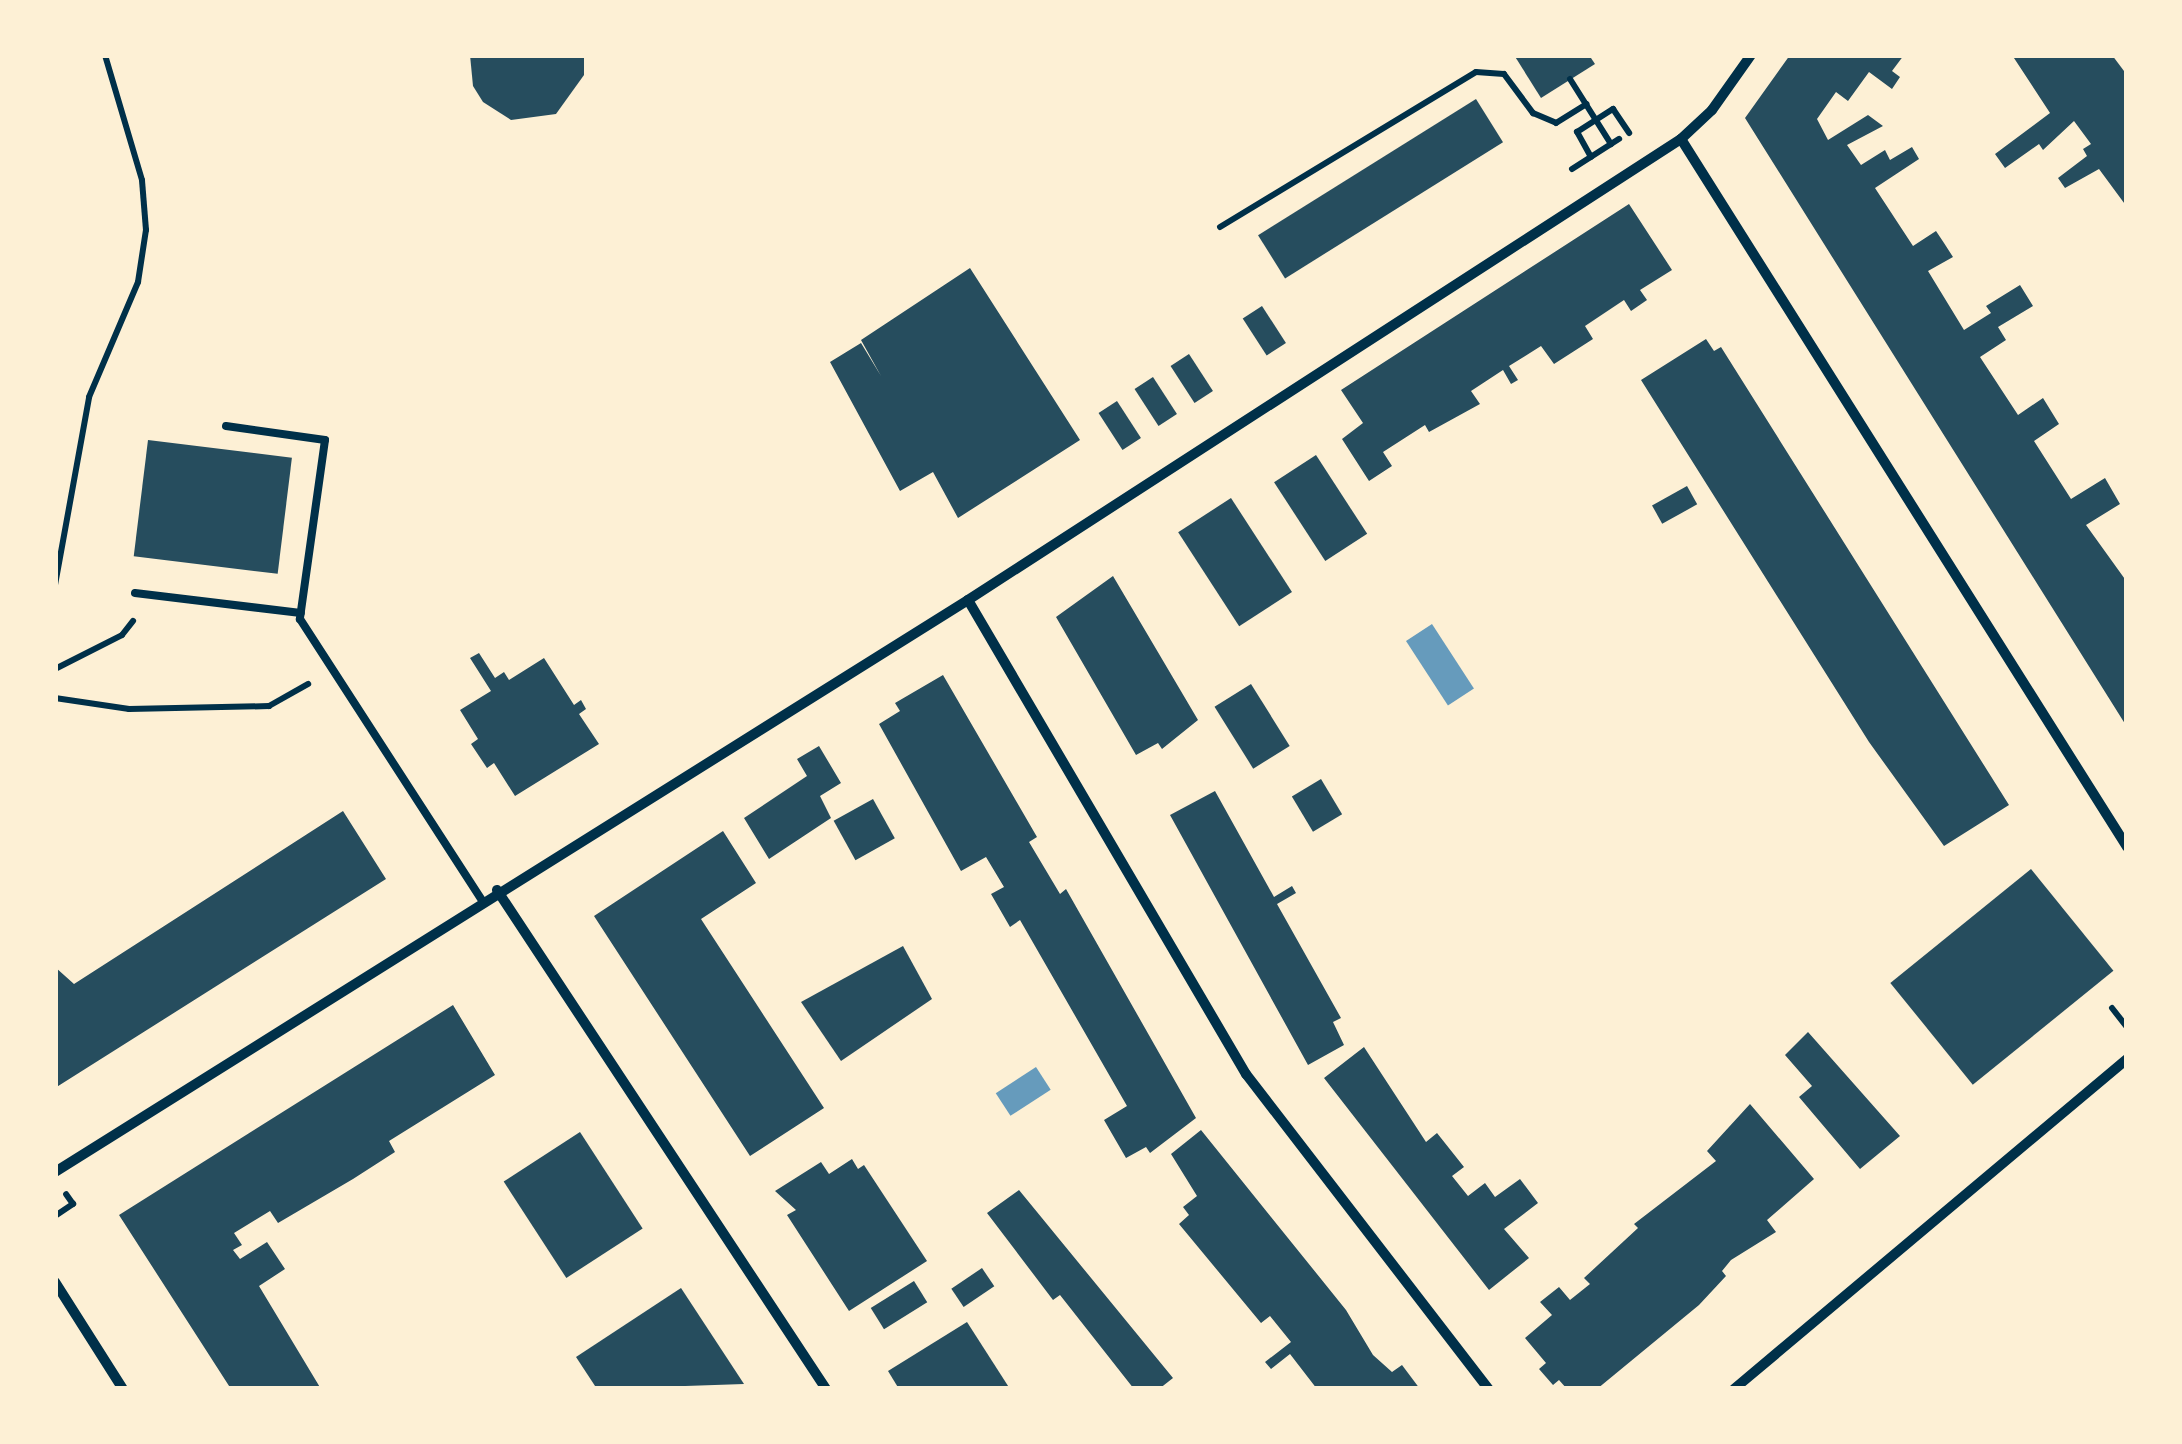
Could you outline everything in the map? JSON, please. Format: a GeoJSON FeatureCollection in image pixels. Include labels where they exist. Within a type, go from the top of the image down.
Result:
{"type":"FeatureCollection","features":[{"type":"Feature","properties":{"kind":"street"},"geometry":{"type":"LineString","coordinates":[[55,1172],[497,890],[968,600],[1681,139],[1712,110],[1750,55]]}},
{"type":"Feature","properties":{"kind":"street"},"geometry":{"type":"LineString","coordinates":[[1681,139],[2127,847]]}},
{"type":"Feature","properties":{"kind":"street"},"geometry":{"type":"LineString","coordinates":[[968,600],[1246,1074],[1489,1389]]}},
{"type":"Feature","properties":{"kind":"street"},"geometry":{"type":"LineString","coordinates":[[497,890],[826,1389]]}},
{"type":"Feature","properties":{"kind":"street"},"geometry":{"type":"LineString","coordinates":[[1734,1389],[2127,1059]]}},
{"type":"Feature","properties":{"kind":"street"},"geometry":{"type":"LineString","coordinates":[[55,1282],[123,1389]]}},
{"type":"Feature","properties":{"kind":"lane"},"geometry":{"type":"LineString","coordinates":[[226,426],[325,440],[301,613],[322,657],[482,900]]}},
{"type":"Feature","properties":{"kind":"lane"},"geometry":{"type":"LineString","coordinates":[[136,593],[301,613]]}},
{"type":"Feature","properties":{"kind":"path"},"geometry":{"type":"LineString","coordinates":[[55,585],[89,397],[138,282],[146,230],[142,180],[106,55]]}},
{"type":"Feature","properties":{"kind":"path"},"geometry":{"type":"LineString","coordinates":[[1220,227],[1476,72],[1504,74],[1532,113],[1556,122],[1586,104]]}},
{"type":"Feature","properties":{"kind":"path"},"geometry":{"type":"LineString","coordinates":[[1570,79],[1611,144]]}},
{"type":"Feature","properties":{"kind":"path"},"geometry":{"type":"LineString","coordinates":[[1591,156],[1577,132],[1613,108],[1629,133]]}},
{"type":"Feature","properties":{"kind":"path"},"geometry":{"type":"LineString","coordinates":[[1572,169],[1642,125]]}},
{"type":"Feature","properties":{"kind":"path"},"geometry":{"type":"LineString","coordinates":[[55,669],[122,636],[153,595]]}},
{"type":"Feature","properties":{"kind":"path"},"geometry":{"type":"LineString","coordinates":[[55,698],[129,709],[269,706],[308,684]]}},
{"type":"Feature","properties":{"kind":"path"},"geometry":{"type":"LineString","coordinates":[[2112,1008],[2127,1028]]}},
{"type":"Feature","properties":{"kind":"path"},"geometry":{"type":"LineString","coordinates":[[55,1216],[73,1204]]}},
{"type":"Feature","properties":{"kind":"water"},"geometry":{"type":"Polygon","coordinates":[[[1432,624],[1474,689],[1448,705],[1406,641],[1432,624]]]}},
{"type":"Feature","properties":{"kind":"water"},"geometry":{"type":"Polygon","coordinates":[[[1036,1067],[1051,1090],[1010,1116],[996,1093],[1036,1067]]]}},
{"type":"Feature","properties":{"kind":"building"},"geometry":{"type":"Polygon","coordinates":[[[470,55],[584,55],[584,75],[556,114],[511,120],[483,102],[473,86],[470,55]]]}},
{"type":"Feature","properties":{"kind":"building"},"geometry":{"type":"Polygon","coordinates":[[[1514,55],[1589,55],[1595,64],[1541,98],[1514,55]]]}},
{"type":"Feature","properties":{"kind":"building"},"geometry":{"type":"Polygon","coordinates":[[[1790,55],[1904,55],[1892,71],[1900,77],[1892,89],[1869,72],[1848,101],[1836,92],[1817,119],[1828,140],[1868,115],[1883,126],[1847,145],[1861,165],[1885,150],[1890,160],[1912,147],[1919,159],[1875,188],[1913,246],[1936,231],[1953,257],[1928,271],[1964,330],[1991,313],[1986,306],[2020,285],[2033,306],[1998,327],[2006,340],[1980,357],[2018,415],[2043,398],[2059,424],[2034,441],[2071,499],[2105,478],[2120,504],[2086,525],[2127,582],[2127,727],[1745,118],[1790,55]]]}},
{"type":"Feature","properties":{"kind":"building"},"geometry":{"type":"Polygon","coordinates":[[[2012,55],[2112,55],[2127,75],[2127,207],[2099,169],[2065,188],[2058,178],[2087,156],[2083,149],[2091,144],[2074,121],[2043,150],[2039,144],[2005,168],[1995,154],[2050,113],[2012,55]]]}},
{"type":"Feature","properties":{"kind":"building"},"geometry":{"type":"Polygon","coordinates":[[[1476,99],[1503,142],[1285,278],[1258,235],[1476,99]]]}},
{"type":"Feature","properties":{"kind":"building"},"geometry":{"type":"Polygon","coordinates":[[[1629,204],[1672,270],[1640,290],[1647,300],[1631,311],[1624,300],[1585,326],[1593,339],[1554,364],[1541,346],[1509,366],[1518,380],[1511,384],[1503,370],[1471,391],[1480,404],[1429,432],[1425,425],[1383,452],[1392,466],[1369,481],[1342,439],[1363,423],[1341,390],[1629,204]]]}},
{"type":"Feature","properties":{"kind":"building"},"geometry":{"type":"Polygon","coordinates":[[[970,268],[1080,440],[958,518],[933,472],[900,491],[830,362],[861,343],[881,376],[861,340],[970,268]]]}},
{"type":"Feature","properties":{"kind":"building"},"geometry":{"type":"Polygon","coordinates":[[[1262,306],[1286,343],[1267,355],[1243,319],[1262,306]]]}},
{"type":"Feature","properties":{"kind":"building"},"geometry":{"type":"Polygon","coordinates":[[[1706,339],[1714,351],[1721,347],[2009,805],[1944,846],[1869,742],[1641,380],[1706,339]]]}},
{"type":"Feature","properties":{"kind":"building"},"geometry":{"type":"Polygon","coordinates":[[[1189,354],[1213,391],[1195,403],[1171,366],[1189,354]]]}},
{"type":"Feature","properties":{"kind":"building"},"geometry":{"type":"Polygon","coordinates":[[[1153,377],[1177,414],[1159,426],[1135,389],[1153,377]]]}},
{"type":"Feature","properties":{"kind":"building"},"geometry":{"type":"Polygon","coordinates":[[[1117,401],[1141,438],[1123,450],[1099,413],[1117,401]]]}},
{"type":"Feature","properties":{"kind":"building"},"geometry":{"type":"Polygon","coordinates":[[[148,440],[292,458],[278,574],[134,556],[148,440]]]}},
{"type":"Feature","properties":{"kind":"building"},"geometry":{"type":"Polygon","coordinates":[[[1316,455],[1367,534],[1325,561],[1274,482],[1316,455]]]}},
{"type":"Feature","properties":{"kind":"building"},"geometry":{"type":"Polygon","coordinates":[[[1687,486],[1697,504],[1662,524],[1652,505],[1687,486]]]}},
{"type":"Feature","properties":{"kind":"building"},"geometry":{"type":"Polygon","coordinates":[[[1231,498],[1292,592],[1239,626],[1178,532],[1231,498]]]}},
{"type":"Feature","properties":{"kind":"building"},"geometry":{"type":"Polygon","coordinates":[[[1113,576],[1198,720],[1162,749],[1158,743],[1136,755],[1056,617],[1113,576]]]}},
{"type":"Feature","properties":{"kind":"building"},"geometry":{"type":"Polygon","coordinates":[[[479,653],[495,678],[504,672],[509,680],[544,658],[574,705],[581,700],[586,709],[579,714],[599,744],[515,796],[494,763],[487,768],[471,744],[478,739],[460,710],[491,691],[470,658],[479,653]]]}},
{"type":"Feature","properties":{"kind":"building"},"geometry":{"type":"Polygon","coordinates":[[[943,675],[1037,837],[1029,842],[1060,894],[1066,889],[1196,1118],[1150,1153],[1146,1147],[1126,1158],[1104,1120],[1127,1106],[1020,920],[1010,927],[991,894],[1004,887],[986,857],[961,871],[879,724],[900,711],[895,703],[943,675]]]}},
{"type":"Feature","properties":{"kind":"building"},"geometry":{"type":"Polygon","coordinates":[[[1251,684],[1290,746],[1253,769],[1215,707],[1251,684]]]}},
{"type":"Feature","properties":{"kind":"building"},"geometry":{"type":"Polygon","coordinates":[[[819,746],[841,783],[820,796],[831,818],[769,859],[744,818],[807,776],[797,759],[819,746]]]}},
{"type":"Feature","properties":{"kind":"building"},"geometry":{"type":"Polygon","coordinates":[[[1321,779],[1342,814],[1313,832],[1292,797],[1321,779]]]}},
{"type":"Feature","properties":{"kind":"building"},"geometry":{"type":"Polygon","coordinates":[[[1215,791],[1274,897],[1292,886],[1296,893],[1277,904],[1341,1018],[1333,1022],[1344,1045],[1308,1065],[1170,815],[1215,791]]]}},
{"type":"Feature","properties":{"kind":"building"},"geometry":{"type":"Polygon","coordinates":[[[873,799],[895,838],[855,860],[834,821],[873,799]]]}},
{"type":"Feature","properties":{"kind":"building"},"geometry":{"type":"Polygon","coordinates":[[[343,811],[386,879],[55,1088],[55,967],[74,984],[343,811]]]}},
{"type":"Feature","properties":{"kind":"building"},"geometry":{"type":"Polygon","coordinates":[[[723,831],[756,883],[701,919],[824,1108],[750,1156],[594,916],[723,831]]]}},
{"type":"Feature","properties":{"kind":"building"},"geometry":{"type":"Polygon","coordinates":[[[2031,869],[2113,971],[1973,1085],[1890,983],[2031,869]]]}},
{"type":"Feature","properties":{"kind":"building"},"geometry":{"type":"Polygon","coordinates":[[[903,946],[932,999],[841,1061],[801,1002],[903,946]]]}},
{"type":"Feature","properties":{"kind":"building"},"geometry":{"type":"Polygon","coordinates":[[[453,1005],[495,1075],[389,1141],[395,1152],[353,1179],[278,1223],[270,1211],[234,1233],[242,1245],[233,1250],[240,1259],[267,1242],[285,1269],[259,1286],[321,1389],[231,1389],[119,1215],[453,1005]]]}},
{"type":"Feature","properties":{"kind":"building"},"geometry":{"type":"Polygon","coordinates":[[[1808,1032],[1900,1136],[1860,1169],[1799,1097],[1812,1086],[1785,1055],[1808,1032]]]}},
{"type":"Feature","properties":{"kind":"building"},"geometry":{"type":"Polygon","coordinates":[[[1364,1047],[1426,1142],[1437,1133],[1464,1167],[1452,1176],[1468,1196],[1485,1183],[1495,1197],[1520,1179],[1538,1203],[1504,1229],[1529,1258],[1489,1290],[1324,1078],[1364,1047]]]}},
{"type":"Feature","properties":{"kind":"building"},"geometry":{"type":"Polygon","coordinates":[[[1750,1104],[1814,1179],[1767,1220],[1776,1232],[1731,1260],[1722,1271],[1726,1276],[1699,1305],[1597,1389],[1567,1389],[1559,1380],[1553,1385],[1539,1369],[1546,1363],[1525,1338],[1552,1315],[1540,1302],[1559,1287],[1570,1300],[1590,1284],[1584,1278],[1638,1228],[1634,1224],[1716,1161],[1707,1151],[1750,1104]]]}},
{"type":"Feature","properties":{"kind":"building"},"geometry":{"type":"Polygon","coordinates":[[[1201,1130],[1346,1310],[1373,1355],[1392,1372],[1402,1365],[1420,1389],[1317,1389],[1290,1354],[1271,1369],[1265,1362],[1291,1342],[1270,1316],[1261,1323],[1179,1224],[1189,1215],[1183,1207],[1197,1196],[1171,1154],[1201,1130]]]}},
{"type":"Feature","properties":{"kind":"building"},"geometry":{"type":"Polygon","coordinates":[[[580,1132],[643,1228],[566,1278],[504,1182],[580,1132]]]}},
{"type":"Feature","properties":{"kind":"building"},"geometry":{"type":"Polygon","coordinates":[[[852,1159],[858,1169],[864,1165],[927,1261],[849,1311],[787,1215],[796,1210],[775,1191],[821,1162],[829,1174],[852,1159]]]}},
{"type":"Feature","properties":{"kind":"building"},"geometry":{"type":"Polygon","coordinates":[[[1019,1190],[1173,1378],[1159,1389],[1134,1389],[1060,1295],[1053,1300],[987,1213],[1019,1190]]]}},
{"type":"Feature","properties":{"kind":"building"},"geometry":{"type":"Polygon","coordinates":[[[982,1268],[994,1286],[964,1307],[951,1289],[982,1268]]]}},
{"type":"Feature","properties":{"kind":"building"},"geometry":{"type":"Polygon","coordinates":[[[914,1281],[927,1302],[884,1329],[871,1308],[914,1281]]]}},
{"type":"Feature","properties":{"kind":"building"},"geometry":{"type":"Polygon","coordinates":[[[681,1288],[744,1384],[597,1389],[576,1357],[681,1288]]]}},
{"type":"Feature","properties":{"kind":"building"},"geometry":{"type":"Polygon","coordinates":[[[967,1322],[1010,1389],[899,1389],[888,1371],[967,1322]]]}}]}
